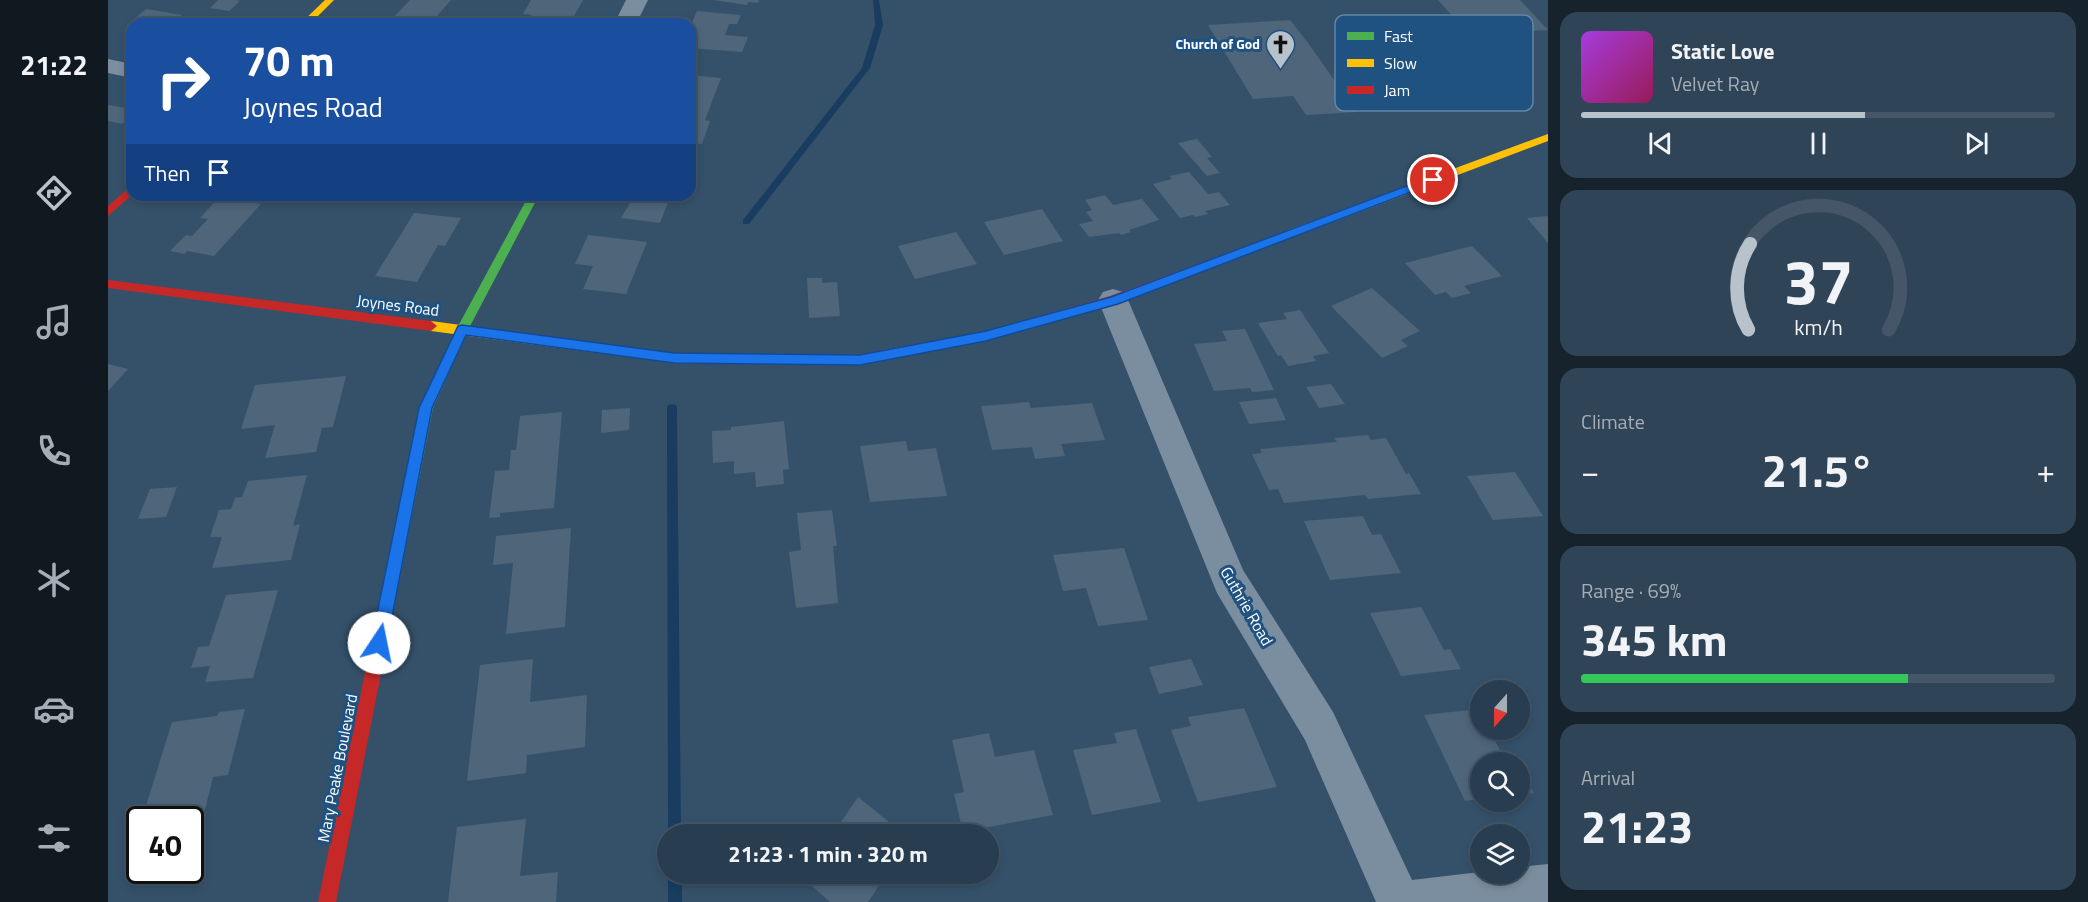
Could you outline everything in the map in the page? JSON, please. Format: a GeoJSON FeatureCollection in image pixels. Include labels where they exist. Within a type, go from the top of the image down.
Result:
{"type":"FeatureCollection","features":[{"type":"Feature","properties":{"kind":"street"},"geometry":{"type":"LineString","coordinates":[[311,18],[330,0]]}},
{"type":"Feature","properties":{"kind":"street"},"geometry":{"type":"LineString","coordinates":[[628,18],[637,0]]}},
{"type":"Feature","properties":{"kind":"street"},"geometry":{"type":"LineString","coordinates":[[108,66],[126,69]]}},
{"type":"Feature","properties":{"kind":"street","name":"Joynes Road"},"geometry":{"type":"LineString","coordinates":[[108,284],[674,358],[860,360],[986,336],[1113,300],[1548,137]]}},
{"type":"Feature","properties":{"kind":"street"},"geometry":{"type":"LineString","coordinates":[[108,212],[126,195]]}},
{"type":"Feature","properties":{"kind":"street","name":"Mary Peake Boulevard"},"geometry":{"type":"LineString","coordinates":[[327,902],[426,408],[462,330],[531,201]]}},
{"type":"Feature","properties":{"kind":"street","name":"Guthrie Road"},"geometry":{"type":"LineString","coordinates":[[1113,300],[1230,581],[1319,726],[1399,902]]}},
{"type":"Feature","properties":{"kind":"street"},"geometry":{"type":"LineString","coordinates":[[1412,902],[1548,886]]}},
{"type":"Feature","properties":{"kind":"building"},"geometry":{"type":"Polygon","coordinates":[[[218,0],[240,1],[229,11],[210,8],[218,0]]]}},
{"type":"Feature","properties":{"kind":"building"},"geometry":{"type":"Polygon","coordinates":[[[410,0],[451,0],[435,18],[393,18],[410,0]]]}},
{"type":"Feature","properties":{"kind":"building"},"geometry":{"type":"Polygon","coordinates":[[[531,0],[583,0],[573,18],[530,18],[532,15],[523,14],[531,0]]]}},
{"type":"Feature","properties":{"kind":"building"},"geometry":{"type":"Polygon","coordinates":[[[714,0],[759,0],[758,3],[748,2],[747,5],[714,0]]]}},
{"type":"Feature","properties":{"kind":"building"},"geometry":{"type":"Polygon","coordinates":[[[1438,0],[1520,0],[1548,30],[1533,31],[1533,15],[1451,15],[1438,0]]]}},
{"type":"Feature","properties":{"kind":"building"},"geometry":{"type":"Polygon","coordinates":[[[146,9],[182,15],[179,18],[135,18],[146,9]]]}},
{"type":"Feature","properties":{"kind":"building"},"geometry":{"type":"Polygon","coordinates":[[[697,11],[741,15],[737,24],[729,24],[725,35],[748,37],[742,52],[696,48],[696,18],[694,18],[697,11]]]}},
{"type":"Feature","properties":{"kind":"building","name":"Church of God"},"geometry":{"type":"Polygon","coordinates":[[[1290,20],[1335,81],[1335,111],[1357,112],[1306,115],[1293,96],[1253,99],[1208,25],[1290,20]]]}},
{"type":"Feature","properties":{"kind":"building"},"geometry":{"type":"Polygon","coordinates":[[[696,76],[721,78],[705,120],[710,121],[702,144],[696,144],[696,76]]]}},
{"type":"Feature","properties":{"kind":"building"},"geometry":{"type":"Polygon","coordinates":[[[108,105],[126,108],[126,120],[122,124],[108,121],[108,105]]]}},
{"type":"Feature","properties":{"kind":"building"},"geometry":{"type":"Polygon","coordinates":[[[1197,139],[1212,157],[1207,158],[1220,173],[1207,176],[1178,143],[1197,139]]]}},
{"type":"Feature","properties":{"kind":"building"},"geometry":{"type":"Polygon","coordinates":[[[1189,172],[1208,194],[1219,192],[1230,205],[1205,211],[1208,214],[1180,218],[1153,184],[1172,179],[1170,176],[1189,172]]]}},
{"type":"Feature","properties":{"kind":"building"},"geometry":{"type":"Polygon","coordinates":[[[1105,195],[1113,205],[1142,199],[1159,220],[1121,235],[1119,233],[1089,237],[1079,224],[1093,221],[1086,212],[1092,210],[1085,200],[1105,195]]]}},
{"type":"Feature","properties":{"kind":"building"},"geometry":{"type":"Polygon","coordinates":[[[216,201],[248,201],[261,204],[214,256],[187,251],[185,254],[170,251],[186,235],[192,236],[208,219],[200,218],[216,201]]]}},
{"type":"Feature","properties":{"kind":"building"},"geometry":{"type":"Polygon","coordinates":[[[669,201],[660,223],[621,218],[630,203],[624,202],[669,201]]]}},
{"type":"Feature","properties":{"kind":"building"},"geometry":{"type":"Polygon","coordinates":[[[1042,209],[1063,241],[1004,255],[984,222],[1042,209]]]}},
{"type":"Feature","properties":{"kind":"building"},"geometry":{"type":"Polygon","coordinates":[[[414,213],[461,218],[445,246],[438,245],[417,282],[375,276],[414,213]]]}},
{"type":"Feature","properties":{"kind":"building"},"geometry":{"type":"Polygon","coordinates":[[[1548,216],[1548,243],[1527,218],[1548,216]]]}},
{"type":"Feature","properties":{"kind":"building"},"geometry":{"type":"Polygon","coordinates":[[[956,232],[977,264],[915,279],[898,246],[956,232]]]}},
{"type":"Feature","properties":{"kind":"building"},"geometry":{"type":"Polygon","coordinates":[[[588,235],[647,242],[626,294],[583,289],[593,266],[575,264],[588,235]]]}},
{"type":"Feature","properties":{"kind":"building"},"geometry":{"type":"Polygon","coordinates":[[[1472,246],[1502,276],[1464,286],[1471,293],[1452,298],[1446,292],[1435,295],[1405,263],[1472,246]]]}},
{"type":"Feature","properties":{"kind":"building"},"geometry":{"type":"Polygon","coordinates":[[[807,278],[822,278],[822,283],[837,282],[840,316],[809,318],[807,278]]]}},
{"type":"Feature","properties":{"kind":"building"},"geometry":{"type":"Polygon","coordinates":[[[1372,288],[1420,331],[1401,340],[1408,346],[1382,358],[1331,306],[1372,288]]]}},
{"type":"Feature","properties":{"kind":"building"},"geometry":{"type":"Polygon","coordinates":[[[1300,310],[1329,353],[1313,356],[1316,361],[1288,366],[1281,355],[1278,356],[1258,323],[1287,319],[1283,313],[1300,310]]]}},
{"type":"Feature","properties":{"kind":"building"},"geometry":{"type":"Polygon","coordinates":[[[1245,329],[1274,390],[1252,392],[1250,388],[1214,391],[1194,344],[1227,341],[1222,331],[1245,329]]]}},
{"type":"Feature","properties":{"kind":"building"},"geometry":{"type":"Polygon","coordinates":[[[108,364],[128,369],[108,391],[108,364]]]}},
{"type":"Feature","properties":{"kind":"building"},"geometry":{"type":"Polygon","coordinates":[[[346,376],[333,427],[322,428],[316,452],[265,458],[275,425],[241,429],[255,385],[346,376]]]}},
{"type":"Feature","properties":{"kind":"building"},"geometry":{"type":"Polygon","coordinates":[[[1331,384],[1345,404],[1319,408],[1306,387],[1331,384]]]}},
{"type":"Feature","properties":{"kind":"building"},"geometry":{"type":"Polygon","coordinates":[[[1276,398],[1286,420],[1249,424],[1239,402],[1276,398]]]}},
{"type":"Feature","properties":{"kind":"building"},"geometry":{"type":"Polygon","coordinates":[[[1029,402],[1031,408],[1092,403],[1105,440],[1061,444],[1065,456],[1035,459],[1032,447],[992,450],[981,406],[1029,402]]]}},
{"type":"Feature","properties":{"kind":"building"},"geometry":{"type":"Polygon","coordinates":[[[630,408],[629,430],[601,433],[602,410],[630,408]]]}},
{"type":"Feature","properties":{"kind":"building"},"geometry":{"type":"Polygon","coordinates":[[[562,412],[554,508],[500,513],[500,517],[489,518],[495,471],[509,470],[511,450],[516,450],[520,416],[562,412]]]}},
{"type":"Feature","properties":{"kind":"building"},"geometry":{"type":"Polygon","coordinates":[[[784,421],[789,469],[783,470],[784,484],[756,487],[755,472],[734,474],[734,461],[713,463],[712,431],[784,421]]]}},
{"type":"Feature","properties":{"kind":"building"},"geometry":{"type":"Polygon","coordinates":[[[1368,435],[1371,440],[1386,438],[1406,474],[1409,473],[1421,494],[1368,499],[1365,495],[1284,503],[1278,489],[1269,490],[1252,454],[1262,453],[1260,449],[1337,442],[1334,438],[1368,435]]]}},
{"type":"Feature","properties":{"kind":"building"},"geometry":{"type":"Polygon","coordinates":[[[906,441],[908,451],[936,448],[947,496],[870,502],[860,446],[906,441]]]}},
{"type":"Feature","properties":{"kind":"building"},"geometry":{"type":"Polygon","coordinates":[[[1515,472],[1543,516],[1493,520],[1467,476],[1515,472]]]}},
{"type":"Feature","properties":{"kind":"building"},"geometry":{"type":"Polygon","coordinates":[[[307,475],[293,526],[300,524],[291,560],[212,568],[222,537],[210,537],[219,510],[231,509],[235,498],[242,497],[248,481],[307,475]]]}},
{"type":"Feature","properties":{"kind":"building"},"geometry":{"type":"Polygon","coordinates":[[[177,487],[166,517],[138,519],[150,489],[177,487]]]}},
{"type":"Feature","properties":{"kind":"building"},"geometry":{"type":"Polygon","coordinates":[[[832,510],[837,546],[833,546],[838,603],[796,608],[789,552],[801,550],[797,513],[832,510]]]}},
{"type":"Feature","properties":{"kind":"building"},"geometry":{"type":"Polygon","coordinates":[[[1363,516],[1372,535],[1381,534],[1401,573],[1330,580],[1304,521],[1363,516]]]}},
{"type":"Feature","properties":{"kind":"building"},"geometry":{"type":"Polygon","coordinates":[[[571,528],[565,627],[506,634],[513,563],[493,565],[496,536],[571,528]]]}},
{"type":"Feature","properties":{"kind":"building"},"geometry":{"type":"Polygon","coordinates":[[[1124,548],[1148,620],[1098,626],[1086,588],[1063,591],[1053,555],[1124,548]]]}},
{"type":"Feature","properties":{"kind":"building"},"geometry":{"type":"Polygon","coordinates":[[[278,590],[253,678],[205,682],[210,666],[191,668],[198,647],[209,646],[226,595],[278,590]]]}},
{"type":"Feature","properties":{"kind":"building"},"geometry":{"type":"Polygon","coordinates":[[[1421,607],[1444,650],[1450,649],[1461,669],[1401,676],[1370,613],[1421,607]]]}},
{"type":"Feature","properties":{"kind":"building"},"geometry":{"type":"Polygon","coordinates":[[[533,659],[530,702],[587,695],[585,747],[527,755],[526,773],[467,781],[480,665],[533,659]]]}},
{"type":"Feature","properties":{"kind":"building"},"geometry":{"type":"Polygon","coordinates":[[[1191,659],[1203,685],[1159,694],[1149,667],[1191,659]]]}},
{"type":"Feature","properties":{"kind":"building"},"geometry":{"type":"Polygon","coordinates":[[[1244,708],[1277,787],[1198,802],[1171,730],[1191,726],[1188,717],[1244,708]]]}},
{"type":"Feature","properties":{"kind":"building"},"geometry":{"type":"Polygon","coordinates":[[[245,709],[228,775],[213,777],[204,814],[204,806],[146,806],[172,722],[217,716],[219,712],[245,709]]]}},
{"type":"Feature","properties":{"kind":"building"},"geometry":{"type":"Polygon","coordinates":[[[1470,710],[1470,740],[1495,740],[1501,752],[1470,752],[1470,800],[1465,801],[1424,715],[1470,710]]]}},
{"type":"Feature","properties":{"kind":"building"},"geometry":{"type":"Polygon","coordinates":[[[1136,729],[1161,802],[1092,815],[1073,750],[1117,743],[1114,733],[1136,729]]]}},
{"type":"Feature","properties":{"kind":"building"},"geometry":{"type":"Polygon","coordinates":[[[989,733],[995,757],[1034,750],[1053,815],[999,825],[961,824],[954,794],[964,792],[952,740],[989,733]]]}},
{"type":"Feature","properties":{"kind":"building"},"geometry":{"type":"Polygon","coordinates":[[[858,797],[892,824],[840,824],[858,797]]]}},
{"type":"Feature","properties":{"kind":"building"},"geometry":{"type":"Polygon","coordinates":[[[526,819],[520,876],[558,872],[556,902],[448,902],[457,827],[526,819]]]}},
{"type":"Feature","properties":{"kind":"building"},"geometry":{"type":"Polygon","coordinates":[[[810,884],[880,884],[868,902],[830,902],[810,884]]]}},
{"type":"Feature","properties":{"kind":"waterway"},"geometry":{"type":"LineString","coordinates":[[746,222],[866,68],[879,25],[876,0]]}},
{"type":"Feature","properties":{"kind":"waterway"},"geometry":{"type":"LineString","coordinates":[[672,408],[674,824]]}},
{"type":"Feature","properties":{"kind":"waterway"},"geometry":{"type":"LineString","coordinates":[[675,884],[675,902]]}},
{"type":"Feature","properties":{"kind":"traffic: fast"},"geometry":{"type":"LineString","coordinates":[[381,633],[426,408],[462,330],[531,201]]}},
{"type":"Feature","properties":{"kind":"traffic: slow"},"geometry":{"type":"LineString","coordinates":[[311,18],[330,0]]}},
{"type":"Feature","properties":{"kind":"traffic: slow"},"geometry":{"type":"LineString","coordinates":[[1292,233],[1548,137]]}},
{"type":"Feature","properties":{"kind":"traffic: slow"},"geometry":{"type":"LineString","coordinates":[[431,326],[674,358],[860,360],[905,351]]}},
{"type":"Feature","properties":{"kind":"traffic: jam"},"geometry":{"type":"LineString","coordinates":[[108,212],[126,195]]}},
{"type":"Feature","properties":{"kind":"traffic: jam"},"geometry":{"type":"LineString","coordinates":[[905,351],[986,336],[1113,300],[1292,233]]}},
{"type":"Feature","properties":{"kind":"traffic: jam"},"geometry":{"type":"LineString","coordinates":[[108,284],[431,326]]}},
{"type":"Feature","properties":{"kind":"traffic: jam"},"geometry":{"type":"LineString","coordinates":[[327,902],[381,633]]}},
{"type":"Feature","properties":{"kind":"place","name":"Church of God"},"geometry":{"type":"Point","coordinates":[1281,70]}},
{"type":"Feature","properties":{"kind":"route"},"geometry":{"type":"LineString","coordinates":[[379,643],[426,408],[462,330],[674,358],[860,360],[986,336],[1113,300],[1433,180]]}}]}
